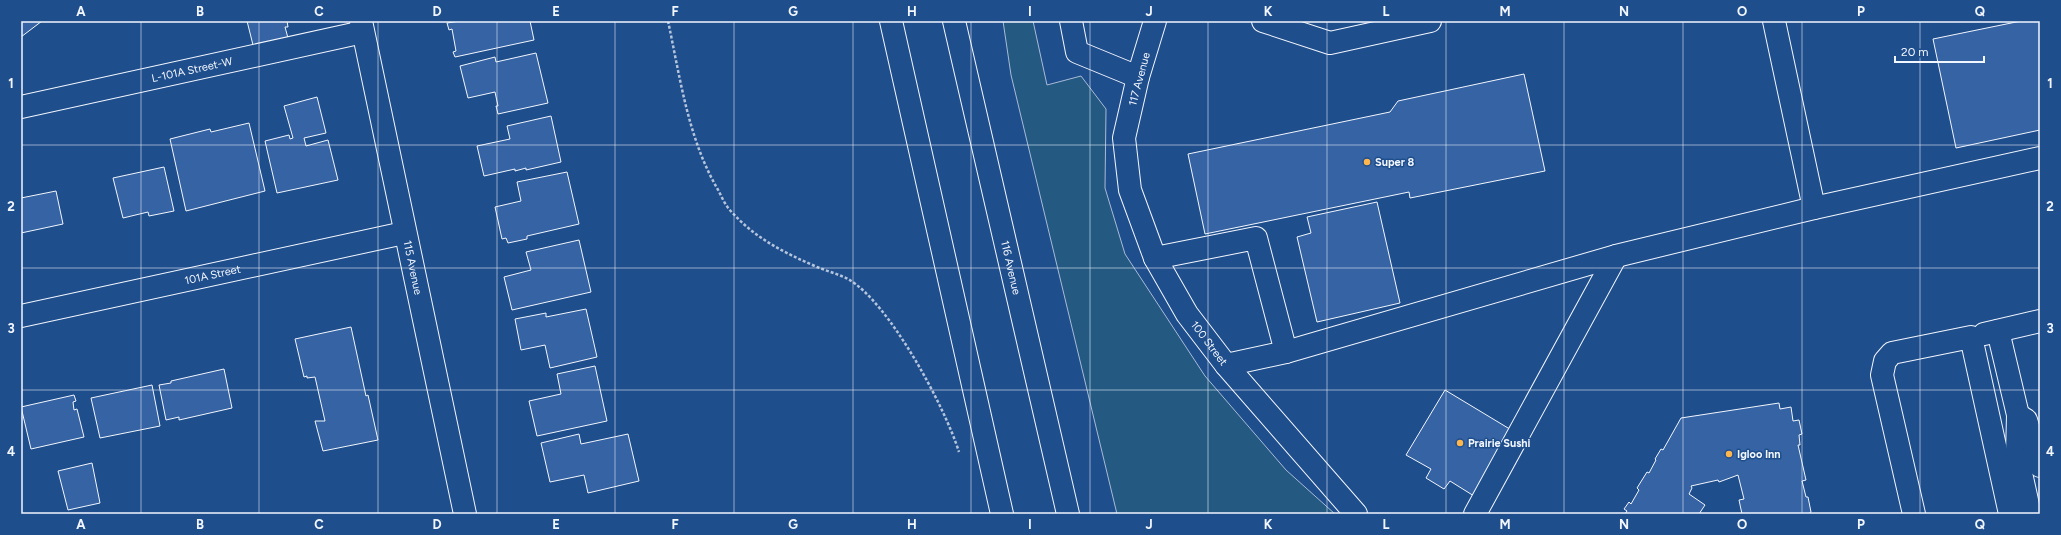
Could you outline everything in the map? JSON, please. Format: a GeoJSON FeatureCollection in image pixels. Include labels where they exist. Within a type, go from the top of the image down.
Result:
{"type":"FeatureCollection","features":[{"type":"Feature","properties":{"kind":"street"},"geometry":{"type":"LineString","coordinates":[[891,21],[1002,514]]}},
{"type":"Feature","properties":{"kind":"street","name":"116 Avenue"},"geometry":{"type":"LineString","coordinates":[[954,21],[1068,514]]}},
{"type":"Feature","properties":{"kind":"street"},"geometry":{"type":"LineString","coordinates":[[1071,21],[1077,52]]}},
{"type":"Feature","properties":{"kind":"street"},"geometry":{"type":"LineString","coordinates":[[1077,52],[1086,21]]}},
{"type":"Feature","properties":{"kind":"street","name":"117 Avenue"},"geometry":{"type":"LineString","coordinates":[[1124,138],[1138,77],[1155,21]]}},
{"type":"Feature","properties":{"kind":"street"},"geometry":{"type":"LineString","coordinates":[[1263,21],[1330,43],[1430,21]]}},
{"type":"Feature","properties":{"kind":"street"},"geometry":{"type":"LineString","coordinates":[[1774,21],[1814,208]]}},
{"type":"Feature","properties":{"kind":"street","name":"L-101A Street-W"},"geometry":{"type":"LineString","coordinates":[[21,107],[362,27]]}},
{"type":"Feature","properties":{"kind":"street","name":"115 Avenue"},"geometry":{"type":"LineString","coordinates":[[362,27],[404,233],[465,514]]}},
{"type":"Feature","properties":{"kind":"street"},"geometry":{"type":"LineString","coordinates":[[1077,52],[1138,77]]}},
{"type":"Feature","properties":{"kind":"street","name":"100 Street"},"geometry":{"type":"LineString","coordinates":[[1124,138],[1130,190],[1155,258],[1187,314],[1226,366],[1356,514]]}},
{"type":"Feature","properties":{"kind":"street"},"geometry":{"type":"LineString","coordinates":[[1226,366],[1286,352],[1616,256],[1814,208],[2040,158]]}},
{"type":"Feature","properties":{"kind":"street","name":"101A Street"},"geometry":{"type":"LineString","coordinates":[[21,316],[404,233]]}},
{"type":"Feature","properties":{"kind":"street"},"geometry":{"type":"LineString","coordinates":[[1155,258],[1256,238],[1286,352]]}},
{"type":"Feature","properties":{"kind":"street"},"geometry":{"type":"LineString","coordinates":[[1476,514],[1616,256]]}},
{"type":"Feature","properties":{"kind":"street"},"geometry":{"type":"LineString","coordinates":[[1914,514],[1882,375],[1885,360],[1892,353],[2040,321]]}},
{"type":"Feature","properties":{"kind":"street"},"geometry":{"type":"LineString","coordinates":[[1998,330],[2018,415],[2017,455],[2030,514]]}},
{"type":"Feature","properties":{"kind":"street"},"geometry":{"type":"LineString","coordinates":[[1971,337],[2010,514]]}},
{"type":"Feature","properties":{"kind":"street"},"geometry":{"type":"LineString","coordinates":[[2018,415],[2026,420],[2040,466]]}},
{"type":"Feature","properties":{"kind":"path"},"geometry":{"type":"LineString","coordinates":[[668,21],[689,117],[706,170],[728,208],[755,235],[785,252],[848,279],[875,300],[892,324],[935,395],[961,459]]}},
{"type":"Feature","properties":{"kind":"shaded area"},"geometry":{"type":"Polygon","coordinates":[[[1003,21],[1033,21],[1047,85],[1081,76],[1106,109],[1105,188],[1125,254],[1205,376],[1286,470],[1335,514],[1117,514],[1011,75],[1003,21]]]}},
{"type":"Feature","properties":{"kind":"building"},"geometry":{"type":"Polygon","coordinates":[[[21,21],[42,21],[21,37],[21,21]]]}},
{"type":"Feature","properties":{"kind":"building"},"geometry":{"type":"Polygon","coordinates":[[[247,21],[287,21],[288,27],[285,27],[288,38],[253,45],[247,21]]]}},
{"type":"Feature","properties":{"kind":"building"},"geometry":{"type":"Polygon","coordinates":[[[460,21],[530,21],[534,40],[455,57],[453,52],[456,51],[452,29],[449,30],[447,23],[460,21]]]}},
{"type":"Feature","properties":{"kind":"building"},"geometry":{"type":"Polygon","coordinates":[[[2021,21],[2040,21],[2040,130],[1956,148],[1933,39],[2021,21]]]}},
{"type":"Feature","properties":{"kind":"building"},"geometry":{"type":"Polygon","coordinates":[[[536,53],[548,103],[498,114],[495,92],[468,98],[460,66],[495,57],[496,62],[536,53]]]}},
{"type":"Feature","properties":{"kind":"building","name":"Super 8"},"geometry":{"type":"Polygon","coordinates":[[[1524,74],[1545,171],[1410,198],[1409,192],[1205,234],[1188,154],[1390,112],[1398,101],[1524,74]]]}},
{"type":"Feature","properties":{"kind":"building"},"geometry":{"type":"Polygon","coordinates":[[[317,97],[326,133],[304,138],[306,146],[328,140],[338,180],[277,193],[265,141],[289,135],[290,139],[293,138],[284,106],[317,97]]]}},
{"type":"Feature","properties":{"kind":"building"},"geometry":{"type":"Polygon","coordinates":[[[551,116],[561,162],[526,170],[526,168],[515,171],[515,169],[484,176],[477,146],[510,139],[507,126],[551,116]]]}},
{"type":"Feature","properties":{"kind":"building"},"geometry":{"type":"Polygon","coordinates":[[[249,123],[265,191],[186,211],[170,139],[210,129],[211,132],[249,123]]]}},
{"type":"Feature","properties":{"kind":"building"},"geometry":{"type":"Polygon","coordinates":[[[164,167],[174,211],[149,216],[148,212],[123,218],[113,178],[164,167]]]}},
{"type":"Feature","properties":{"kind":"building"},"geometry":{"type":"Polygon","coordinates":[[[567,172],[579,224],[527,236],[527,239],[508,243],[506,238],[502,239],[495,207],[521,201],[517,182],[567,172]]]}},
{"type":"Feature","properties":{"kind":"building"},"geometry":{"type":"Polygon","coordinates":[[[56,191],[63,224],[21,233],[21,198],[56,191]]]}},
{"type":"Feature","properties":{"kind":"building"},"geometry":{"type":"Polygon","coordinates":[[[1377,202],[1400,303],[1317,322],[1297,237],[1311,233],[1307,217],[1377,202]]]}},
{"type":"Feature","properties":{"kind":"building"},"geometry":{"type":"Polygon","coordinates":[[[579,240],[591,292],[512,310],[504,277],[531,270],[526,252],[579,240]]]}},
{"type":"Feature","properties":{"kind":"building"},"geometry":{"type":"Polygon","coordinates":[[[586,309],[597,357],[550,368],[545,345],[521,350],[515,319],[546,313],[546,317],[586,309]]]}},
{"type":"Feature","properties":{"kind":"building"},"geometry":{"type":"Polygon","coordinates":[[[351,327],[366,396],[368,395],[378,440],[323,451],[315,421],[325,421],[315,377],[304,377],[295,339],[351,327]]]}},
{"type":"Feature","properties":{"kind":"building"},"geometry":{"type":"Polygon","coordinates":[[[595,366],[607,421],[537,436],[529,401],[561,394],[557,374],[595,366]]]}},
{"type":"Feature","properties":{"kind":"building"},"geometry":{"type":"Polygon","coordinates":[[[224,369],[232,408],[179,420],[179,417],[166,420],[159,385],[224,369]]]}},
{"type":"Feature","properties":{"kind":"building"},"geometry":{"type":"Polygon","coordinates":[[[152,385],[160,426],[100,438],[91,398],[152,385]]]}},
{"type":"Feature","properties":{"kind":"building","name":"Prairie Sushi"},"geometry":{"type":"Polygon","coordinates":[[[1445,390],[1513,431],[1474,496],[1450,481],[1444,489],[1426,478],[1431,469],[1406,455],[1445,390]]]}},
{"type":"Feature","properties":{"kind":"building"},"geometry":{"type":"Polygon","coordinates":[[[74,395],[76,401],[73,402],[74,410],[77,409],[84,437],[31,449],[21,407],[74,395]]]}},
{"type":"Feature","properties":{"kind":"building","name":"Igloo Inn"},"geometry":{"type":"Polygon","coordinates":[[[1779,403],[1780,409],[1791,407],[1793,421],[1799,420],[1802,434],[1799,435],[1800,445],[1798,445],[1806,480],[1802,481],[1806,497],[1808,497],[1811,512],[1808,514],[1742,514],[1739,500],[1744,499],[1738,475],[1719,482],[1718,480],[1691,486],[1692,488],[1689,494],[1705,505],[1699,514],[1625,514],[1627,511],[1624,509],[1629,502],[1631,504],[1639,490],[1637,488],[1647,472],[1649,473],[1656,460],[1655,459],[1661,449],[1663,450],[1681,418],[1779,403]]]}},
{"type":"Feature","properties":{"kind":"building"},"geometry":{"type":"Polygon","coordinates":[[[579,434],[581,444],[628,434],[639,481],[588,493],[584,475],[550,482],[541,443],[579,434]]]}},
{"type":"Feature","properties":{"kind":"building"},"geometry":{"type":"Polygon","coordinates":[[[92,463],[100,503],[68,510],[58,471],[92,463]]]}},
{"type":"Feature","properties":{"kind":"place","name":"Super 8"},"geometry":{"type":"Point","coordinates":[1367,162]}},
{"type":"Feature","properties":{"kind":"place","name":"Prairie Sushi"},"geometry":{"type":"Point","coordinates":[1460,443]}},
{"type":"Feature","properties":{"kind":"place","name":"Igloo Inn"},"geometry":{"type":"Point","coordinates":[1729,454]}}]}
